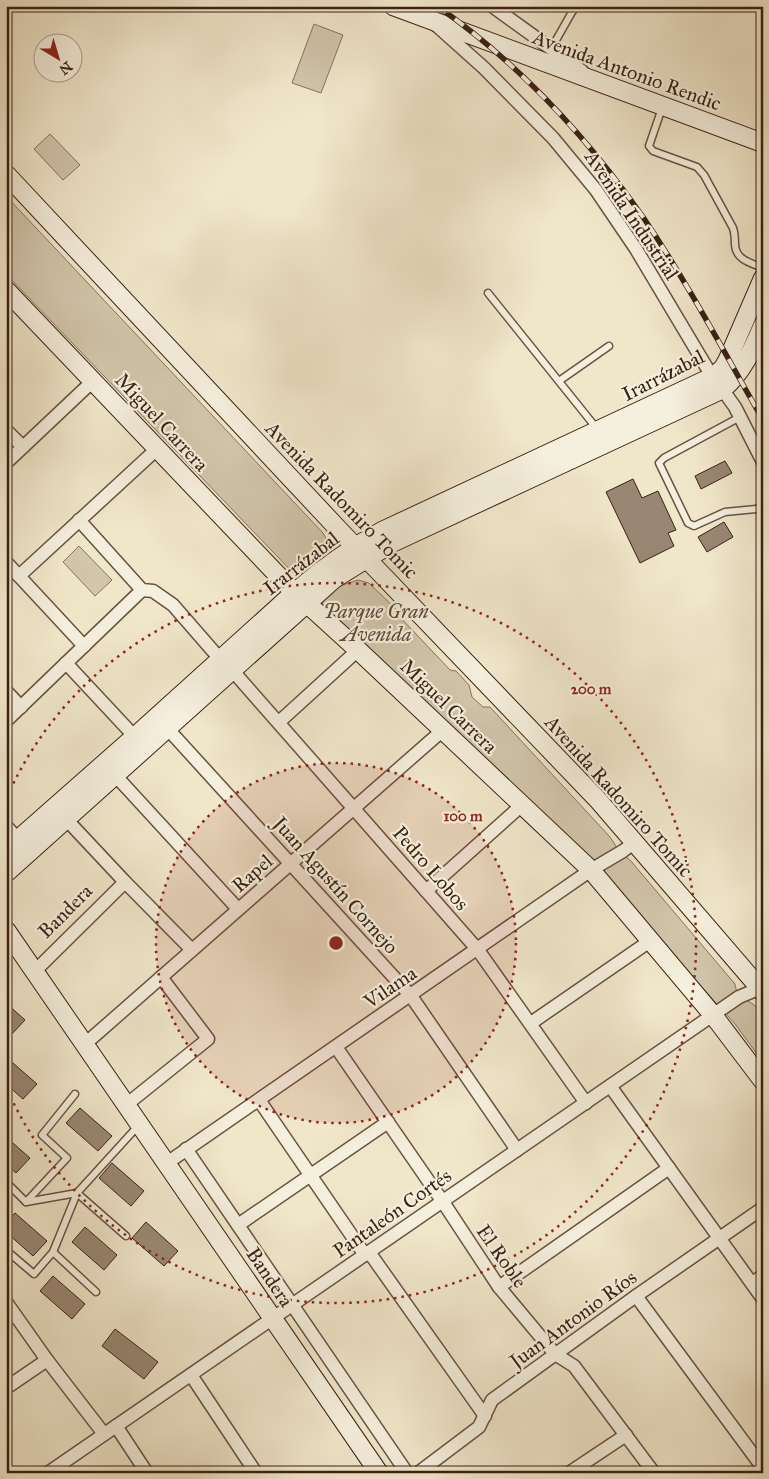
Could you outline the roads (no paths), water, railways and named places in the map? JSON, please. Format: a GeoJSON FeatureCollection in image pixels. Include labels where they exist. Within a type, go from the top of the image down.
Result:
{"type":"FeatureCollection","features":[{"type":"Feature","properties":{"kind":"main road","name":"Avenida Antonio Rendic"},"geometry":{"type":"LineString","coordinates":[[393,6],[763,143]]}},
{"type":"Feature","properties":{"kind":"main road","name":"Avenida Radomiro Tomic"},"geometry":{"type":"LineString","coordinates":[[6,174],[361,552],[577,778],[762,989]]}},
{"type":"Feature","properties":{"kind":"main road","name":"Irarrázabal"},"geometry":{"type":"LineString","coordinates":[[10,838],[226,665],[300,598],[320,571],[361,552],[392,543],[718,382],[722,368],[763,278]]}},
{"type":"Feature","properties":{"kind":"main road","name":"Miguel Carrera"},"geometry":{"type":"LineString","coordinates":[[6,290],[94,380],[300,598],[358,650],[591,870],[713,1015],[763,1081]]}},
{"type":"Feature","properties":{"kind":"main road","name":"Irarrázabal"},"geometry":{"type":"LineString","coordinates":[[361,552],[382,531],[598,431],[718,382],[730,382],[742,367],[763,324]]}},
{"type":"Feature","properties":{"kind":"main road","name":"Irarrázabal"},"geometry":{"type":"LineString","coordinates":[[6,873],[167,728],[226,665]]}},
{"type":"Feature","properties":{"kind":"main road","name":"Bandera"},"geometry":{"type":"LineString","coordinates":[[6,930],[379,1473]]}},
{"type":"Feature","properties":{"kind":"street"},"geometry":{"type":"LineString","coordinates":[[492,6],[596,81]]}},
{"type":"Feature","properties":{"kind":"street","name":"Avenida Industrial"},"geometry":{"type":"LineString","coordinates":[[431,20],[484,68],[553,138],[596,190],[636,249],[740,417],[763,462]]}},
{"type":"Feature","properties":{"kind":"street"},"geometry":{"type":"LineString","coordinates":[[6,462],[94,380]]}},
{"type":"Feature","properties":{"kind":"street"},"geometry":{"type":"LineString","coordinates":[[6,430],[23,447]]}},
{"type":"Feature","properties":{"kind":"street"},"geometry":{"type":"LineString","coordinates":[[19,576],[158,448]]}},
{"type":"Feature","properties":{"kind":"street"},"geometry":{"type":"LineString","coordinates":[[6,721],[142,590],[79,520]]}},
{"type":"Feature","properties":{"kind":"street"},"geometry":{"type":"LineString","coordinates":[[6,562],[84,646]]}},
{"type":"Feature","properties":{"kind":"street","name":"Pedro Lobos"},"geometry":{"type":"LineString","coordinates":[[142,590],[153,592],[173,605],[279,722],[478,950],[586,1102]]}},
{"type":"Feature","properties":{"kind":"street"},"geometry":{"type":"LineString","coordinates":[[279,722],[358,650]]}},
{"type":"Feature","properties":{"kind":"street"},"geometry":{"type":"LineString","coordinates":[[66,663],[134,737]]}},
{"type":"Feature","properties":{"kind":"street"},"geometry":{"type":"LineString","coordinates":[[6,691],[21,707]]}},
{"type":"Feature","properties":{"kind":"street","name":"Juan Agustín Cornejo"},"geometry":{"type":"LineString","coordinates":[[167,728],[411,996],[518,1150]]}},
{"type":"Feature","properties":{"kind":"street","name":"Rapel"},"geometry":{"type":"LineString","coordinates":[[85,1044],[443,730]]}},
{"type":"Feature","properties":{"kind":"street"},"geometry":{"type":"LineString","coordinates":[[115,775],[238,909]]}},
{"type":"Feature","properties":{"kind":"street"},"geometry":{"type":"LineString","coordinates":[[426,891],[522,805]]}},
{"type":"Feature","properties":{"kind":"street"},"geometry":{"type":"LineString","coordinates":[[66,819],[192,950]]}},
{"type":"Feature","properties":{"kind":"street","name":"Vilama"},"geometry":{"type":"LineString","coordinates":[[167,1163],[478,950],[591,870],[635,842]]}},
{"type":"Feature","properties":{"kind":"street","name":"Bandera"},"geometry":{"type":"LineString","coordinates":[[35,971],[125,882]]}},
{"type":"Feature","properties":{"kind":"street"},"geometry":{"type":"LineString","coordinates":[[531,1023],[650,941]]}},
{"type":"Feature","properties":{"kind":"street"},"geometry":{"type":"LineString","coordinates":[[126,1105],[208,1040],[161,977]]}},
{"type":"Feature","properties":{"kind":"street","name":"Pantaleón Cortés"},"geometry":{"type":"LineString","coordinates":[[48,1473],[713,1015],[740,997],[762,989]]}},
{"type":"Feature","properties":{"kind":"street","name":"El Roble"},"geometry":{"type":"LineString","coordinates":[[336,1047],[499,1287],[555,1354],[574,1366],[654,1473]]}},
{"type":"Feature","properties":{"kind":"street"},"geometry":{"type":"LineString","coordinates":[[610,1086],[763,1298]]}},
{"type":"Feature","properties":{"kind":"street"},"geometry":{"type":"LineString","coordinates":[[259,1100],[310,1176],[485,1416]]}},
{"type":"Feature","properties":{"kind":"street"},"geometry":{"type":"LineString","coordinates":[[238,1225],[388,1122]]}},
{"type":"Feature","properties":{"kind":"street","name":"Bandera"},"geometry":{"type":"LineString","coordinates":[[186,1149],[407,1473]]}},
{"type":"Feature","properties":{"kind":"street"},"geometry":{"type":"LineString","coordinates":[[499,1287],[669,1168]]}},
{"type":"Feature","properties":{"kind":"street","name":"Juan Antonio Ríos"},"geometry":{"type":"LineString","coordinates":[[418,1473],[479,1427],[492,1400],[636,1296],[763,1208]]}},
{"type":"Feature","properties":{"kind":"street"},"geometry":{"type":"LineString","coordinates":[[636,1296],[763,1468]]}},
{"type":"Feature","properties":{"kind":"street"},"geometry":{"type":"LineString","coordinates":[[6,1302],[47,1360],[104,1434]]}},
{"type":"Feature","properties":{"kind":"street"},"geometry":{"type":"LineString","coordinates":[[6,1388],[47,1360]]}},
{"type":"Feature","properties":{"kind":"street"},"geometry":{"type":"LineString","coordinates":[[191,1375],[256,1473]]}},
{"type":"Feature","properties":{"kind":"street"},"geometry":{"type":"LineString","coordinates":[[116,1426],[147,1473]]}},
{"type":"Feature","properties":{"kind":"street"},"geometry":{"type":"LineString","coordinates":[[569,1473],[626,1435]]}},
{"type":"Feature","properties":{"kind":"lane"},"geometry":{"type":"LineString","coordinates":[[551,49],[577,6]]}},
{"type":"Feature","properties":{"kind":"lane"},"geometry":{"type":"LineString","coordinates":[[663,106],[648,146],[653,151],[697,167],[704,175],[733,228],[737,253],[742,259],[763,268]]}},
{"type":"Feature","properties":{"kind":"lane"},"geometry":{"type":"LineString","coordinates":[[488,293],[598,431]]}},
{"type":"Feature","properties":{"kind":"lane"},"geometry":{"type":"LineString","coordinates":[[559,381],[609,346]]}},
{"type":"Feature","properties":{"kind":"lane"},"geometry":{"type":"LineString","coordinates":[[740,417],[664,458],[659,463],[688,523],[694,526],[725,512],[756,509],[763,506]]}},
{"type":"Feature","properties":{"kind":"lane"},"geometry":{"type":"LineString","coordinates":[[26,1202],[67,1158],[42,1135],[75,1094]]}},
{"type":"Feature","properties":{"kind":"lane"},"geometry":{"type":"LineString","coordinates":[[7,1251],[34,1274],[53,1252],[77,1193],[140,1124]]}},
{"type":"Feature","properties":{"kind":"lane"},"geometry":{"type":"LineString","coordinates":[[6,1182],[26,1202]]}},
{"type":"Feature","properties":{"kind":"lane"},"geometry":{"type":"LineString","coordinates":[[26,1202],[77,1193]]}},
{"type":"Feature","properties":{"kind":"lane"},"geometry":{"type":"LineString","coordinates":[[77,1193],[126,1236]]}},
{"type":"Feature","properties":{"kind":"lane"},"geometry":{"type":"LineString","coordinates":[[53,1252],[96,1292]]}},
{"type":"Feature","properties":{"kind":"lane"},"geometry":{"type":"LineString","coordinates":[[750,1281],[763,1272]]}},
{"type":"Feature","properties":{"kind":"railway"},"geometry":{"type":"LineString","coordinates":[[437,6],[467,28],[523,76],[574,130],[621,187],[675,267],[763,420]]}},
{"type":"Feature","properties":{"kind":"park label","name":"Parque Gran Avenida"},"geometry":{"type":"Point","coordinates":[376,622]}}]}
